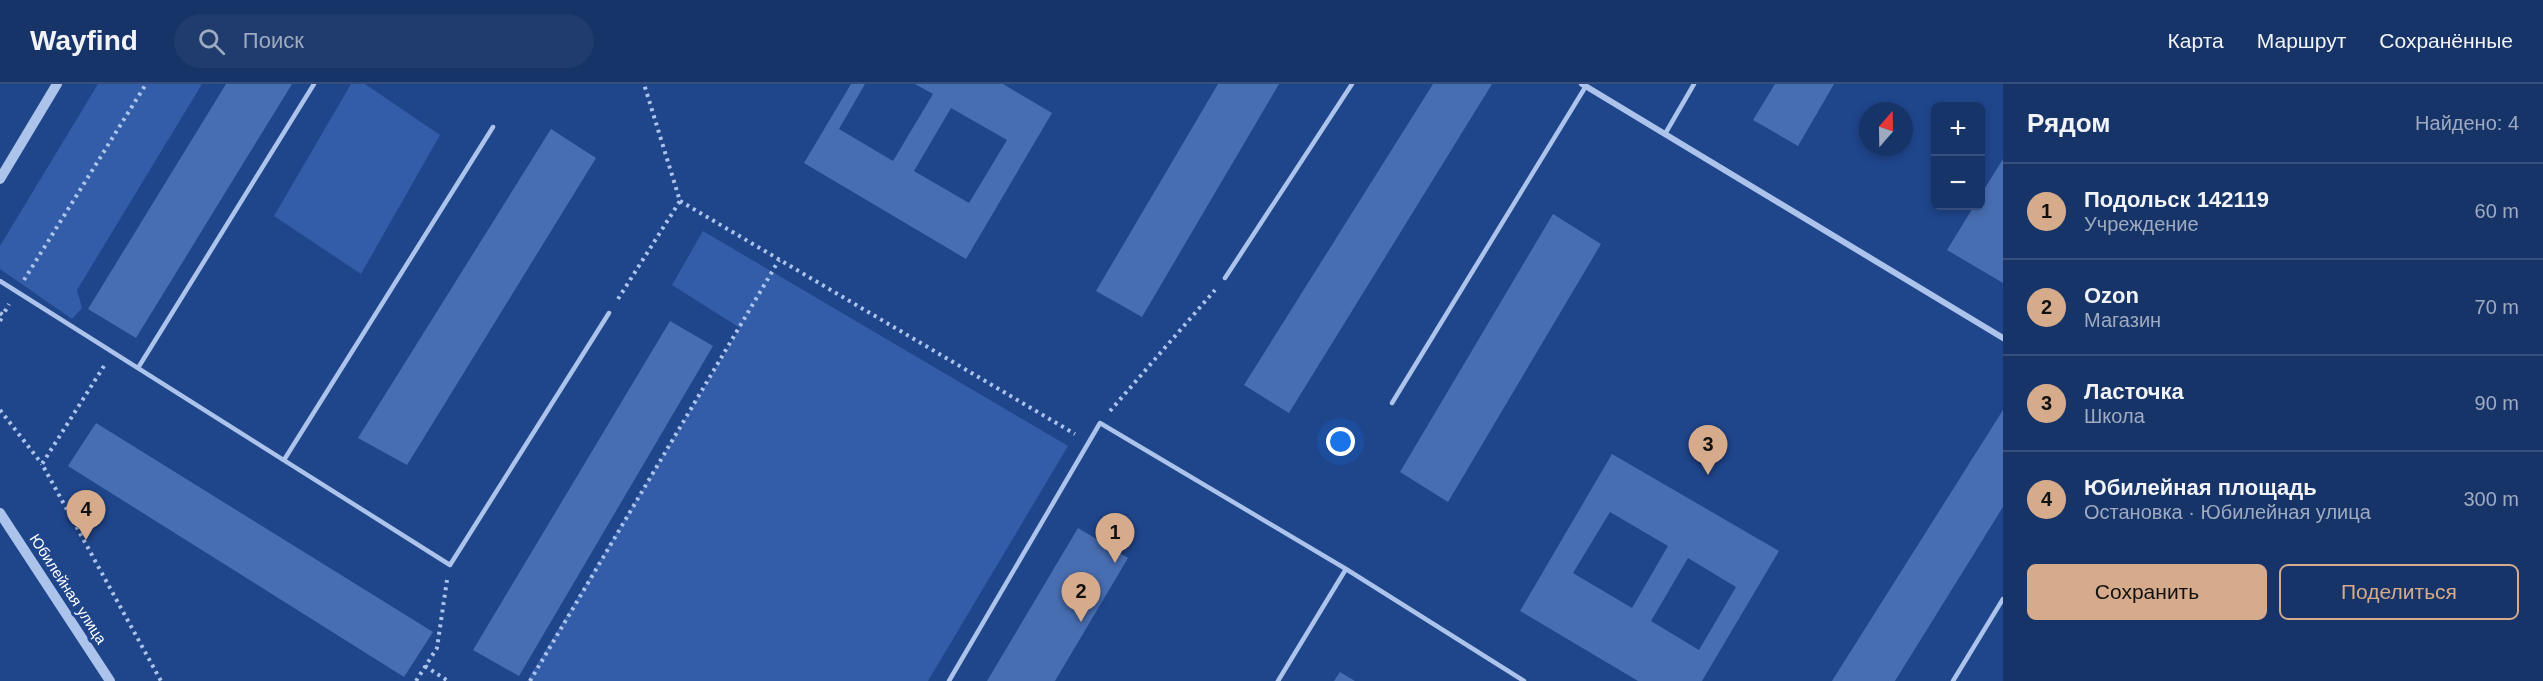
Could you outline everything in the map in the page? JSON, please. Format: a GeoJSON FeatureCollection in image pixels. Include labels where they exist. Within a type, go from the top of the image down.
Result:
{"type":"FeatureCollection","features":[{"type":"Feature","properties":{"kind":"street"},"geometry":{"type":"LineString","coordinates":[[0,179],[57,84]]}},
{"type":"Feature","properties":{"kind":"street"},"geometry":{"type":"LineString","coordinates":[[1584,85],[2003,338]]}},
{"type":"Feature","properties":{"kind":"street","name":"Юбилейная улица"},"geometry":{"type":"LineString","coordinates":[[0,513],[110,681]]}},
{"type":"Feature","properties":{"kind":"lane"},"geometry":{"type":"LineString","coordinates":[[138,368],[314,84]]}},
{"type":"Feature","properties":{"kind":"lane"},"geometry":{"type":"LineString","coordinates":[[1225,278],[1352,84]]}},
{"type":"Feature","properties":{"kind":"lane"},"geometry":{"type":"LineString","coordinates":[[1665,134],[1695,84]]}},
{"type":"Feature","properties":{"kind":"lane"},"geometry":{"type":"LineString","coordinates":[[1392,403],[1584,85]]}},
{"type":"Feature","properties":{"kind":"lane"},"geometry":{"type":"LineString","coordinates":[[284,460],[493,128]]}},
{"type":"Feature","properties":{"kind":"lane"},"geometry":{"type":"LineString","coordinates":[[0,281],[450,565],[609,313]]}},
{"type":"Feature","properties":{"kind":"lane"},"geometry":{"type":"LineString","coordinates":[[949,681],[1100,423],[1346,569],[1524,681]]}},
{"type":"Feature","properties":{"kind":"lane"},"geometry":{"type":"LineString","coordinates":[[1278,681],[1346,569]]}},
{"type":"Feature","properties":{"kind":"lane"},"geometry":{"type":"LineString","coordinates":[[1953,681],[2003,599]]}},
{"type":"Feature","properties":{"kind":"path"},"geometry":{"type":"LineString","coordinates":[[16,292],[146,84]]}},
{"type":"Feature","properties":{"kind":"path"},"geometry":{"type":"LineString","coordinates":[[644,84],[680,201],[1088,442]]}},
{"type":"Feature","properties":{"kind":"path"},"geometry":{"type":"LineString","coordinates":[[609,313],[680,201]]}},
{"type":"Feature","properties":{"kind":"path"},"geometry":{"type":"LineString","coordinates":[[530,681],[779,260]]}},
{"type":"Feature","properties":{"kind":"path"},"geometry":{"type":"LineString","coordinates":[[1100,423],[1225,278]]}},
{"type":"Feature","properties":{"kind":"path"},"geometry":{"type":"LineString","coordinates":[[0,321],[3,315]]}},
{"type":"Feature","properties":{"kind":"path"},"geometry":{"type":"LineString","coordinates":[[42,464],[113,352]]}},
{"type":"Feature","properties":{"kind":"path"},"geometry":{"type":"LineString","coordinates":[[0,410],[42,464],[93,561],[161,681]]}},
{"type":"Feature","properties":{"kind":"path"},"geometry":{"type":"LineString","coordinates":[[416,681],[437,648],[450,565]]}},
{"type":"Feature","properties":{"kind":"path"},"geometry":{"type":"LineString","coordinates":[[425,666],[448,681]]}},
{"type":"Feature","properties":{"kind":"shaded area"},"geometry":{"type":"Polygon","coordinates":[[[98,84],[202,84],[77,290],[82,308],[72,319],[0,269],[0,246],[98,84]]]}},
{"type":"Feature","properties":{"kind":"shaded area"},"geometry":{"type":"Polygon","coordinates":[[[351,84],[365,84],[440,135],[361,274],[274,216],[351,84]]]}},
{"type":"Feature","properties":{"kind":"shaded area"},"geometry":{"type":"Polygon","coordinates":[[[703,231],[1068,446],[928,681],[527,681],[740,328],[672,285],[703,231]]]}},
{"type":"Feature","properties":{"kind":"building"},"geometry":{"type":"Polygon","coordinates":[[[226,84],[292,84],[136,338],[88,309],[226,84]]]}},
{"type":"Feature","properties":{"kind":"building"},"geometry":{"type":"Polygon","coordinates":[[[851,84],[865,84],[839,129],[893,161],[933,94],[915,84],[1003,84],[1052,113],[966,259],[804,163],[851,84]],[[951,108],[914,171],[969,203],[1007,140],[951,108]]]}},
{"type":"Feature","properties":{"kind":"building"},"geometry":{"type":"Polygon","coordinates":[[[1218,84],[1279,84],[1142,317],[1096,291],[1218,84]]]}},
{"type":"Feature","properties":{"kind":"building"},"geometry":{"type":"Polygon","coordinates":[[[1433,84],[1492,84],[1289,413],[1244,385],[1433,84]]]}},
{"type":"Feature","properties":{"kind":"building"},"geometry":{"type":"Polygon","coordinates":[[[1775,84],[1834,84],[1798,146],[1753,120],[1775,84]]]}},
{"type":"Feature","properties":{"kind":"building"},"geometry":{"type":"Polygon","coordinates":[[[551,129],[596,158],[407,465],[358,438],[551,129]]]}},
{"type":"Feature","properties":{"kind":"building"},"geometry":{"type":"Polygon","coordinates":[[[2003,159],[2003,283],[1947,250],[1972,210],[1985,210],[1985,188],[2003,159]]]}},
{"type":"Feature","properties":{"kind":"building"},"geometry":{"type":"Polygon","coordinates":[[[1553,214],[1601,244],[1448,502],[1400,472],[1553,214]]]}},
{"type":"Feature","properties":{"kind":"building"},"geometry":{"type":"Polygon","coordinates":[[[670,321],[713,346],[519,676],[473,650],[670,321]]]}},
{"type":"Feature","properties":{"kind":"building"},"geometry":{"type":"Polygon","coordinates":[[[2003,410],[2003,507],[1895,681],[1832,681],[2003,410]]]}},
{"type":"Feature","properties":{"kind":"building"},"geometry":{"type":"Polygon","coordinates":[[[96,423],[433,632],[404,677],[68,466],[96,423]]]}},
{"type":"Feature","properties":{"kind":"building"},"geometry":{"type":"Polygon","coordinates":[[[1612,454],[1779,551],[1702,681],[1638,681],[1520,611],[1612,454]],[[1610,512],[1573,573],[1632,608],[1668,546],[1610,512]],[[1688,558],[1651,621],[1699,650],[1736,587],[1688,558]]]}},
{"type":"Feature","properties":{"kind":"building"},"geometry":{"type":"Polygon","coordinates":[[[1078,528],[1128,558],[1055,681],[987,681],[1078,528]]]}},
{"type":"Feature","properties":{"kind":"building"},"geometry":{"type":"Polygon","coordinates":[[[1340,672],[1355,681],[1334,681],[1340,672]]]}},
{"type":"Feature","properties":{"kind":"place","name":"Ласточка"},"geometry":{"type":"Point","coordinates":[1708,475]}},
{"type":"Feature","properties":{"kind":"place","name":"Юбилейная площадь"},"geometry":{"type":"Point","coordinates":[86,540]}},
{"type":"Feature","properties":{"kind":"place","name":"Подольск 142119"},"geometry":{"type":"Point","coordinates":[1115,563]}},
{"type":"Feature","properties":{"kind":"place","name":"Ozon"},"geometry":{"type":"Point","coordinates":[1081,622]}}]}
